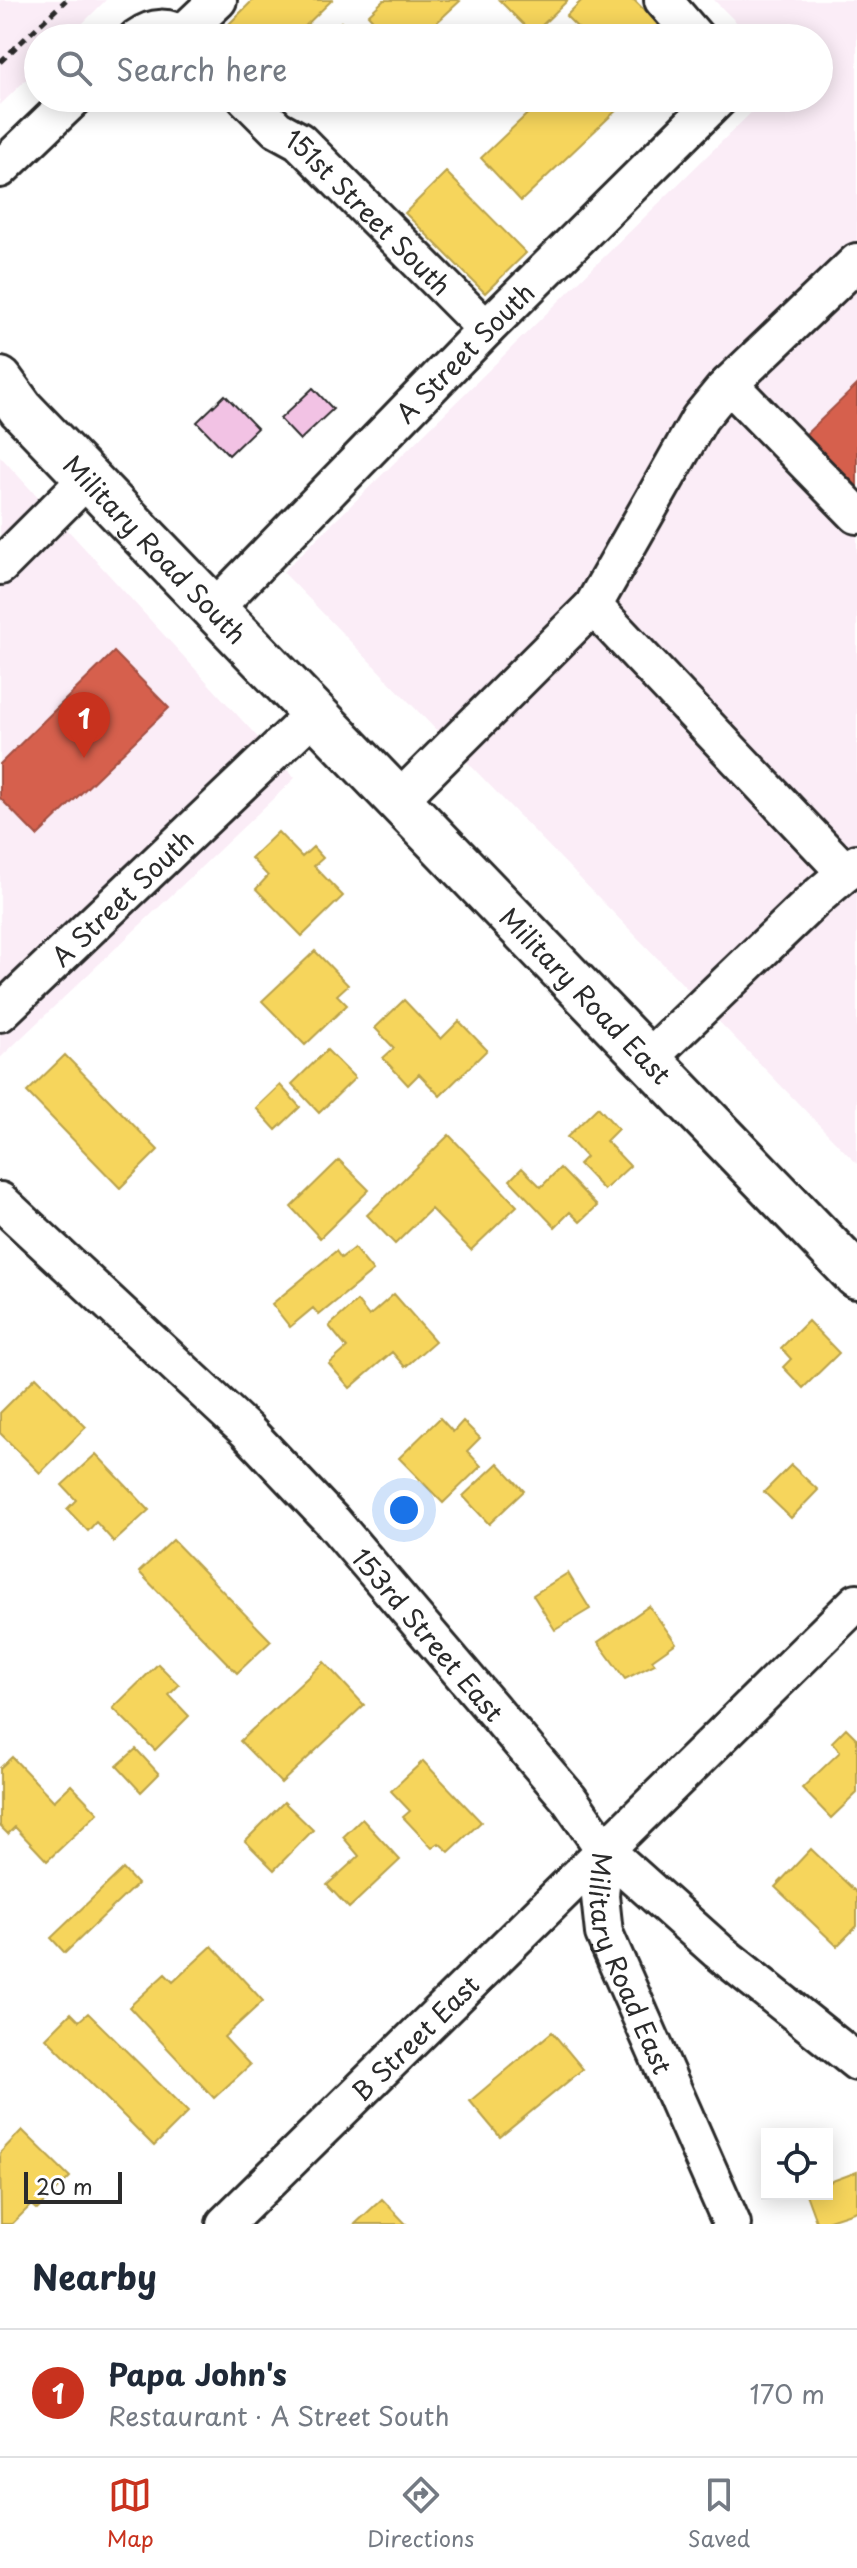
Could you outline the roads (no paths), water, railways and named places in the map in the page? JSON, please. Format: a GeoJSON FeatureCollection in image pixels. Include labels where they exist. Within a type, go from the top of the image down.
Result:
{"type":"FeatureCollection","features":[{"type":"Feature","properties":{"kind":"main road","name":"Military Road South"},"geometry":{"type":"LineString","coordinates":[[0,380],[21,409],[314,714]]}},
{"type":"Feature","properties":{"kind":"main road","name":"Military Road East"},"geometry":{"type":"LineString","coordinates":[[314,714],[857,1276]]}},
{"type":"Feature","properties":{"kind":"street"},"geometry":{"type":"LineString","coordinates":[[195,24],[218,0]]}},
{"type":"Feature","properties":{"kind":"street"},"geometry":{"type":"LineString","coordinates":[[663,0],[684,24]]}},
{"type":"Feature","properties":{"kind":"street"},"geometry":{"type":"LineString","coordinates":[[0,169],[59,112]]}},
{"type":"Feature","properties":{"kind":"street","name":"151st Street South"},"geometry":{"type":"LineString","coordinates":[[260,112],[277,129],[299,141],[486,329]]}},
{"type":"Feature","properties":{"kind":"street","name":"A Street South"},"geometry":{"type":"LineString","coordinates":[[213,610],[486,329],[705,112]]}},
{"type":"Feature","properties":{"kind":"street"},"geometry":{"type":"LineString","coordinates":[[398,801],[593,606],[700,418],[729,384],[857,262]]}},
{"type":"Feature","properties":{"kind":"street"},"geometry":{"type":"LineString","coordinates":[[729,384],[857,515]]}},
{"type":"Feature","properties":{"kind":"street"},"geometry":{"type":"LineString","coordinates":[[0,566],[88,478]]}},
{"type":"Feature","properties":{"kind":"street"},"geometry":{"type":"LineString","coordinates":[[593,606],[851,868],[648,1059]]}},
{"type":"Feature","properties":{"kind":"street","name":"A Street South"},"geometry":{"type":"LineString","coordinates":[[0,1013],[314,714]]}},
{"type":"Feature","properties":{"kind":"street","name":"153rd Street East"},"geometry":{"type":"LineString","coordinates":[[0,1201],[246,1430],[333,1522],[569,1799],[604,1849],[718,1951],[857,2062]]}},
{"type":"Feature","properties":{"kind":"street","name":"Military Road East"},"geometry":{"type":"LineString","coordinates":[[732,2224],[604,1933],[600,1896],[604,1849],[857,1602]]}},
{"type":"Feature","properties":{"kind":"street","name":"B Street East"},"geometry":{"type":"LineString","coordinates":[[225,2224],[604,1849]]}},
{"type":"Feature","properties":{"kind":"place","name":"Papa John's"},"geometry":{"type":"Point","coordinates":[84,758]}}]}
